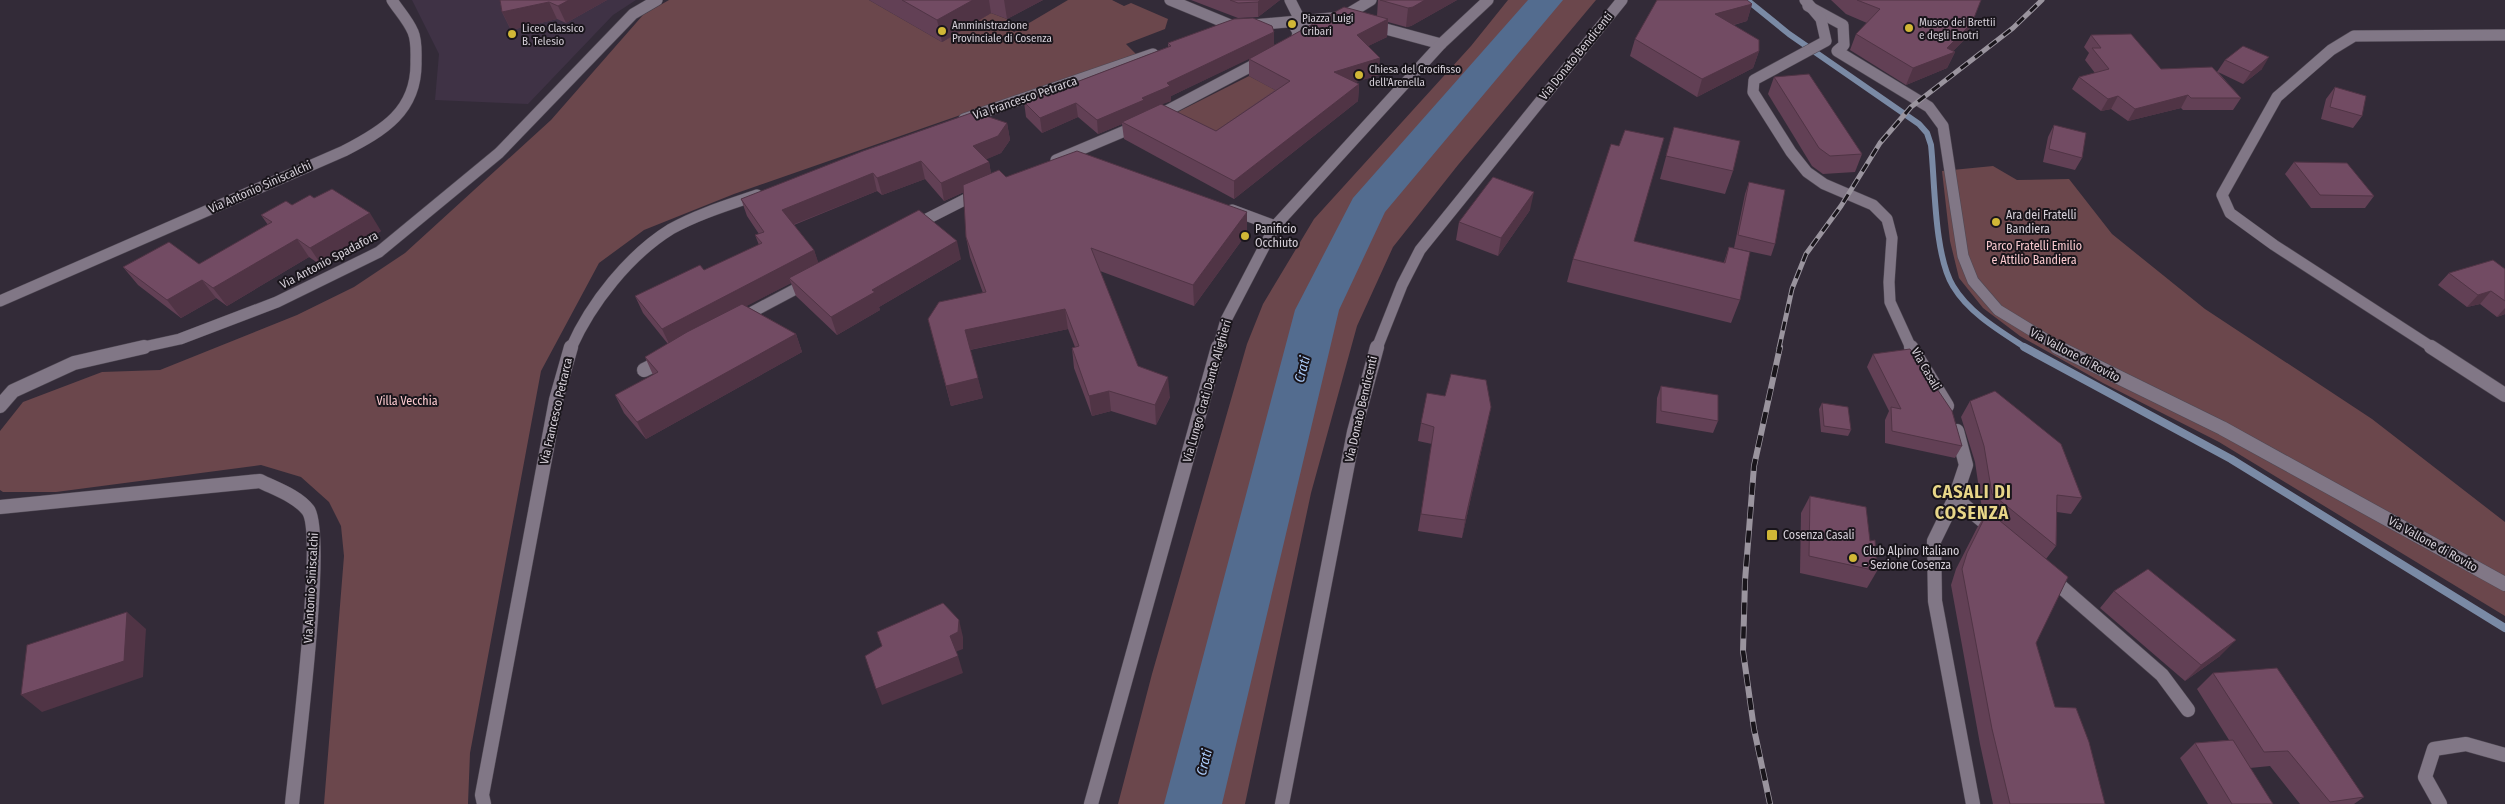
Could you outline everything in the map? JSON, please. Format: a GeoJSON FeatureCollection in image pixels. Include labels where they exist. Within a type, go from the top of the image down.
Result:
{"type":"FeatureCollection","features":[{"type":"Feature","properties":{"kind":"street","name":"Via Antonio Siniscalchi"},"geometry":{"type":"LineString","coordinates":[[0,301],[344,151],[388,125],[410,100],[414,92],[417,67],[413,32],[392,0]]}},
{"type":"Feature","properties":{"kind":"street","name":"Via Antonio Spadafora"},"geometry":{"type":"LineString","coordinates":[[0,406],[13,391],[74,363],[180,339],[277,302],[380,252],[499,153],[633,14],[657,0]]}},
{"type":"Feature","properties":{"kind":"street"},"geometry":{"type":"LineString","coordinates":[[1170,0],[1233,26]]}},
{"type":"Feature","properties":{"kind":"street"},"geometry":{"type":"LineString","coordinates":[[1048,163],[1148,121],[1296,43],[1297,22],[1290,0]]}},
{"type":"Feature","properties":{"kind":"street"},"geometry":{"type":"LineString","coordinates":[[1343,17],[1371,0]]}},
{"type":"Feature","properties":{"kind":"street","name":"Via Lungo Crati Dante Alighieri"},"geometry":{"type":"LineString","coordinates":[[1091,804],[1226,320],[1275,226],[1441,44],[1488,0]]}},
{"type":"Feature","properties":{"kind":"street","name":"Via Donato Bendicenti"},"geometry":{"type":"LineString","coordinates":[[1282,804],[1362,394],[1385,320],[1401,283],[1420,250],[1572,59],[1622,0]]}},
{"type":"Feature","properties":{"kind":"street","name":"Via Casali"},"geometry":{"type":"LineString","coordinates":[[1806,3],[1821,19],[1826,41],[1754,80],[1753,92],[1801,165],[1814,178],[1829,187],[1873,204],[1887,218],[1892,230],[1889,300],[1901,326],[1950,411],[1966,465],[1955,498],[1934,540],[1935,601],[1973,804]]}},
{"type":"Feature","properties":{"kind":"street","name":"Via Vallone di Rovito"},"geometry":{"type":"LineString","coordinates":[[1806,3],[1842,25],[1845,31],[1844,45],[1837,51],[1929,107],[1944,126],[1963,256],[1972,282],[1998,310],[2038,338],[2222,428],[2505,584]]}},
{"type":"Feature","properties":{"kind":"street"},"geometry":{"type":"LineString","coordinates":[[1218,31],[1233,26],[1343,17],[1441,44]]}},
{"type":"Feature","properties":{"kind":"street"},"geometry":{"type":"LineString","coordinates":[[2505,35],[2354,36],[2331,50],[2277,97],[2222,195],[2230,213],[2274,245],[2505,395]]}},
{"type":"Feature","properties":{"kind":"street","name":"Via Francesco Petrarca"},"geometry":{"type":"LineString","coordinates":[[956,122],[1167,49]]}},
{"type":"Feature","properties":{"kind":"street"},"geometry":{"type":"LineString","coordinates":[[1075,152],[1093,159]]}},
{"type":"Feature","properties":{"kind":"street"},"geometry":{"type":"LineString","coordinates":[[906,230],[959,201],[994,186]]}},
{"type":"Feature","properties":{"kind":"street","name":"Via Francesco Petrarca"},"geometry":{"type":"LineString","coordinates":[[484,804],[482,795],[552,419],[568,354],[589,314],[625,269],[662,235],[707,213],[772,190]]}},
{"type":"Feature","properties":{"kind":"street"},"geometry":{"type":"LineString","coordinates":[[1220,206],[1275,226]]}},
{"type":"Feature","properties":{"kind":"street"},"geometry":{"type":"LineString","coordinates":[[732,323],[819,276]]}},
{"type":"Feature","properties":{"kind":"street"},"geometry":{"type":"LineString","coordinates":[[644,370],[670,356]]}},
{"type":"Feature","properties":{"kind":"street","name":"Via Antonio Siniscalchi"},"geometry":{"type":"LineString","coordinates":[[0,507],[260,480],[294,498],[309,511],[314,528],[311,623],[292,804]]}},
{"type":"Feature","properties":{"kind":"street"},"geometry":{"type":"LineString","coordinates":[[1955,498],[2007,541]]}},
{"type":"Feature","properties":{"kind":"street"},"geometry":{"type":"LineString","coordinates":[[2037,566],[2162,674],[2188,710]]}},
{"type":"Feature","properties":{"kind":"street"},"geometry":{"type":"LineString","coordinates":[[2440,804],[2424,777],[2434,750],[2466,744],[2505,755]]}},
{"type":"Feature","properties":{"kind":"shaded area","name":"Liceo Classico B. Telesio"},"geometry":{"type":"Polygon","coordinates":[[[412,0],[636,0],[613,15],[528,104],[435,100],[439,54],[412,0]]]}},
{"type":"Feature","properties":{"kind":"green space","name":"Villa Vecchia"},"geometry":{"type":"Polygon","coordinates":[[[669,0],[869,0],[942,42],[991,13],[1007,19],[1009,28],[1014,32],[1068,0],[1112,0],[1124,6],[1131,3],[1168,19],[1165,29],[1126,44],[1136,54],[734,194],[644,230],[599,263],[541,371],[470,753],[468,804],[324,804],[344,556],[341,526],[329,502],[301,477],[261,465],[56,492],[3,492],[0,490],[0,431],[23,402],[102,372],[160,370],[297,315],[354,287],[405,253],[551,120],[643,15],[669,0]]]}},
{"type":"Feature","properties":{"kind":"green space"},"geometry":{"type":"Polygon","coordinates":[[[1508,0],[1596,0],[1458,165],[1393,247],[1357,326],[1311,493],[1245,804],[1118,804],[1152,674],[1247,344],[1263,304],[1314,219],[1471,46],[1508,0]]]}},
{"type":"Feature","properties":{"kind":"green space"},"geometry":{"type":"Polygon","coordinates":[[[1249,76],[1303,105],[1231,138],[1160,121],[1249,76]]]}},
{"type":"Feature","properties":{"kind":"green space","name":"Parco Fratelli Emilio e Attilio Bandiera"},"geometry":{"type":"Polygon","coordinates":[[[1993,166],[2017,180],[2069,179],[2112,234],[2205,309],[2372,419],[2505,522],[2505,616],[2219,442],[2103,383],[2020,336],[1983,308],[1959,278],[1950,241],[1942,171],[1993,166]]]}},
{"type":"Feature","properties":{"kind":"building"},"geometry":{"type":"Polygon","coordinates":[[[500,0],[569,0],[558,6],[549,2],[502,12],[500,0]]]}},
{"type":"Feature","properties":{"kind":"building"},"geometry":{"type":"Polygon","coordinates":[[[902,0],[973,0],[937,20],[902,0]]]}},
{"type":"Feature","properties":{"kind":"building"},"geometry":{"type":"Polygon","coordinates":[[[1230,0],[1260,0],[1258,2],[1238,3],[1230,0]]]}},
{"type":"Feature","properties":{"kind":"building"},"geometry":{"type":"Polygon","coordinates":[[[1380,0],[1425,0],[1408,8],[1380,0]]]}},
{"type":"Feature","properties":{"kind":"building"},"geometry":{"type":"Polygon","coordinates":[[[1657,0],[1747,0],[1752,4],[1715,14],[1759,40],[1759,51],[1702,79],[1635,39],[1657,0]]]}},
{"type":"Feature","properties":{"kind":"building"},"geometry":{"type":"Polygon","coordinates":[[[1857,0],[1981,0],[1972,23],[1947,48],[1955,52],[1913,68],[1856,34],[1880,9],[1857,0]]]}},
{"type":"Feature","properties":{"kind":"building"},"geometry":{"type":"Polygon","coordinates":[[[1344,7],[1388,19],[1357,35],[1380,58],[1334,72],[1359,84],[1234,181],[1122,122],[1161,104],[1216,131],[1290,81],[1249,59],[1344,7]]]}},
{"type":"Feature","properties":{"kind":"building"},"geometry":{"type":"Polygon","coordinates":[[[1253,18],[1272,26],[1274,32],[1167,83],[1170,86],[1142,98],[1144,100],[1097,120],[1076,103],[1040,118],[1024,102],[1171,46],[1168,43],[1234,19],[1253,18]]]}},
{"type":"Feature","properties":{"kind":"building"},"geometry":{"type":"Polygon","coordinates":[[[2131,34],[2161,69],[2212,67],[2241,98],[2191,98],[2188,95],[2135,109],[2118,96],[2108,99],[2079,77],[2109,69],[2092,48],[2101,48],[2091,35],[2131,34]]]}},
{"type":"Feature","properties":{"kind":"building"},"geometry":{"type":"Polygon","coordinates":[[[2243,46],[2269,57],[2251,72],[2225,60],[2243,46]]]}},
{"type":"Feature","properties":{"kind":"building"},"geometry":{"type":"Polygon","coordinates":[[[1809,74],[1862,154],[1830,156],[1819,148],[1774,77],[1809,74]]]}},
{"type":"Feature","properties":{"kind":"building"},"geometry":{"type":"Polygon","coordinates":[[[2335,87],[2366,96],[2362,116],[2330,107],[2335,87]]]}},
{"type":"Feature","properties":{"kind":"building"},"geometry":{"type":"Polygon","coordinates":[[[974,112],[1007,123],[998,136],[973,146],[989,162],[941,183],[921,161],[877,178],[873,173],[782,210],[814,250],[662,329],[635,296],[700,265],[704,270],[762,243],[755,235],[764,232],[741,199],[863,151],[974,112]]]}},
{"type":"Feature","properties":{"kind":"building"},"geometry":{"type":"Polygon","coordinates":[[[2054,125],[2086,133],[2082,158],[2049,149],[2054,125]]]}},
{"type":"Feature","properties":{"kind":"building"},"geometry":{"type":"Polygon","coordinates":[[[1674,127],[1740,141],[1733,171],[1666,156],[1674,127]]]}},
{"type":"Feature","properties":{"kind":"building"},"geometry":{"type":"Polygon","coordinates":[[[1625,130],[1664,138],[1634,241],[1725,263],[1729,247],[1750,252],[1740,300],[1573,259],[1611,144],[1619,146],[1625,130]]]}},
{"type":"Feature","properties":{"kind":"building"},"geometry":{"type":"Polygon","coordinates":[[[1077,151],[1247,212],[1193,285],[1091,248],[1138,366],[1168,377],[1155,405],[1109,391],[1089,396],[1072,348],[1079,346],[1065,309],[965,330],[978,378],[946,386],[928,319],[939,302],[986,292],[966,237],[963,185],[999,170],[1006,177],[1077,151]]]}},
{"type":"Feature","properties":{"kind":"building"},"geometry":{"type":"Polygon","coordinates":[[[2294,162],[2347,163],[2374,196],[2320,195],[2294,162]]]}},
{"type":"Feature","properties":{"kind":"building"},"geometry":{"type":"Polygon","coordinates":[[[1493,177],[1534,192],[1501,238],[1459,222],[1493,177]]]}},
{"type":"Feature","properties":{"kind":"building"},"geometry":{"type":"Polygon","coordinates":[[[1749,182],[1785,190],[1775,244],[1738,235],[1749,182]]]}},
{"type":"Feature","properties":{"kind":"building"},"geometry":{"type":"Polygon","coordinates":[[[332,189],[370,213],[310,248],[297,239],[213,288],[202,280],[167,300],[123,267],[169,242],[199,264],[272,222],[261,215],[286,201],[292,205],[310,195],[314,198],[332,189]]]}},
{"type":"Feature","properties":{"kind":"building"},"geometry":{"type":"Polygon","coordinates":[[[919,210],[957,241],[872,290],[875,292],[831,317],[789,278],[919,210]]]}},
{"type":"Feature","properties":{"kind":"building"},"geometry":{"type":"Polygon","coordinates":[[[2493,260],[2505,269],[2505,301],[2491,291],[2478,295],[2449,273],[2493,260]]]}},
{"type":"Feature","properties":{"kind":"building"},"geometry":{"type":"Polygon","coordinates":[[[742,304],[796,334],[637,422],[615,395],[658,372],[645,357],[687,332],[742,304]]]}},
{"type":"Feature","properties":{"kind":"building"},"geometry":{"type":"Polygon","coordinates":[[[1910,349],[1952,411],[1962,446],[1892,431],[1891,407],[1901,409],[1873,354],[1910,349]]]}},
{"type":"Feature","properties":{"kind":"building"},"geometry":{"type":"Polygon","coordinates":[[[1451,374],[1486,380],[1491,407],[1465,520],[1421,514],[1434,427],[1421,423],[1427,393],[1445,396],[1451,374]]]}},
{"type":"Feature","properties":{"kind":"building"},"geometry":{"type":"Polygon","coordinates":[[[1661,386],[1718,395],[1718,421],[1661,411],[1661,386]]]}},
{"type":"Feature","properties":{"kind":"building"},"geometry":{"type":"Polygon","coordinates":[[[1995,391],[2061,444],[2082,498],[2057,495],[2056,546],[1992,494],[1984,446],[1970,401],[1995,391]]]}},
{"type":"Feature","properties":{"kind":"building"},"geometry":{"type":"Polygon","coordinates":[[[1822,403],[1848,407],[1851,430],[1824,426],[1822,403]]]}},
{"type":"Feature","properties":{"kind":"building"},"geometry":{"type":"Polygon","coordinates":[[[1810,496],[1866,507],[1870,541],[1875,540],[1877,571],[1809,556],[1810,496]]]}},
{"type":"Feature","properties":{"kind":"building"},"geometry":{"type":"Polygon","coordinates":[[[1988,511],[2068,577],[2036,643],[2055,707],[2076,708],[2089,742],[2105,804],[2010,804],[1992,729],[1962,569],[1967,553],[1988,511]]]}},
{"type":"Feature","properties":{"kind":"building"},"geometry":{"type":"Polygon","coordinates":[[[2148,569],[2236,640],[2201,665],[2114,591],[2148,569]]]}},
{"type":"Feature","properties":{"kind":"building"},"geometry":{"type":"Polygon","coordinates":[[[943,603],[959,620],[958,632],[950,636],[958,656],[876,689],[865,656],[882,646],[877,632],[943,603]]]}},
{"type":"Feature","properties":{"kind":"building"},"geometry":{"type":"Polygon","coordinates":[[[127,612],[124,661],[21,695],[27,645],[127,612]]]}},
{"type":"Feature","properties":{"kind":"building"},"geometry":{"type":"Polygon","coordinates":[[[2277,668],[2364,797],[2330,802],[2288,751],[2264,752],[2213,673],[2277,668]]]}},
{"type":"Feature","properties":{"kind":"building"},"geometry":{"type":"Polygon","coordinates":[[[2233,740],[2273,804],[2232,804],[2195,743],[2233,740]]]}},
{"type":"Feature","properties":{"kind":"waterway","name":"Crati"},"geometry":{"type":"LineString","coordinates":[[1193,804],[1317,310],[1367,207],[1546,0]]}},
{"type":"Feature","properties":{"kind":"waterway"},"geometry":{"type":"LineString","coordinates":[[1747,0],[1789,34],[1919,124],[1927,133],[1931,145],[1936,218],[1942,256],[1947,273],[1960,296],[1976,313],[2026,348]]}},
{"type":"Feature","properties":{"kind":"waterway"},"geometry":{"type":"LineString","coordinates":[[2024,347],[2231,459],[2505,628]]}},
{"type":"Feature","properties":{"kind":"railway"},"geometry":{"type":"LineString","coordinates":[[1779,348],[1792,289],[1806,254],[1841,206],[1880,143],[1911,107],[2013,28],[2042,0]]}},
{"type":"Feature","properties":{"kind":"railway"},"geometry":{"type":"LineString","coordinates":[[1770,804],[1754,729],[1743,651],[1745,581],[1754,466],[1780,347]]}},
{"type":"Feature","properties":{"kind":"place","name":"Piazza Luigi Cribari"},"geometry":{"type":"Point","coordinates":[1292,24]}},
{"type":"Feature","properties":{"kind":"place","name":"Museo dei Brettii e degli Enotri"},"geometry":{"type":"Point","coordinates":[1909,28]}},
{"type":"Feature","properties":{"kind":"place","name":"Amministrazione Provinciale di Cosenza"},"geometry":{"type":"Point","coordinates":[942,31]}},
{"type":"Feature","properties":{"kind":"place","name":"Liceo Classico B. Telesio"},"geometry":{"type":"Point","coordinates":[512,34]}},
{"type":"Feature","properties":{"kind":"place","name":"Chiesa del Crocifisso dell'Arenella"},"geometry":{"type":"Point","coordinates":[1359,75]}},
{"type":"Feature","properties":{"kind":"place","name":"Ara dei Fratelli Bandiera"},"geometry":{"type":"Point","coordinates":[1996,222]}},
{"type":"Feature","properties":{"kind":"place","name":"Panificio Occhiuto"},"geometry":{"type":"Point","coordinates":[1245,236]}},
{"type":"Feature","properties":{"kind":"place","name":"Cosenza Casali"},"geometry":{"type":"Point","coordinates":[1772,535]}},
{"type":"Feature","properties":{"kind":"place","name":"Club Alpino Italiano - Sezione Cosenza"},"geometry":{"type":"Point","coordinates":[1853,558]}},
{"type":"Feature","properties":{"kind":"district","name":"CASALI DI COSENZA"},"geometry":{"type":"Point","coordinates":[1972,502]}}]}
